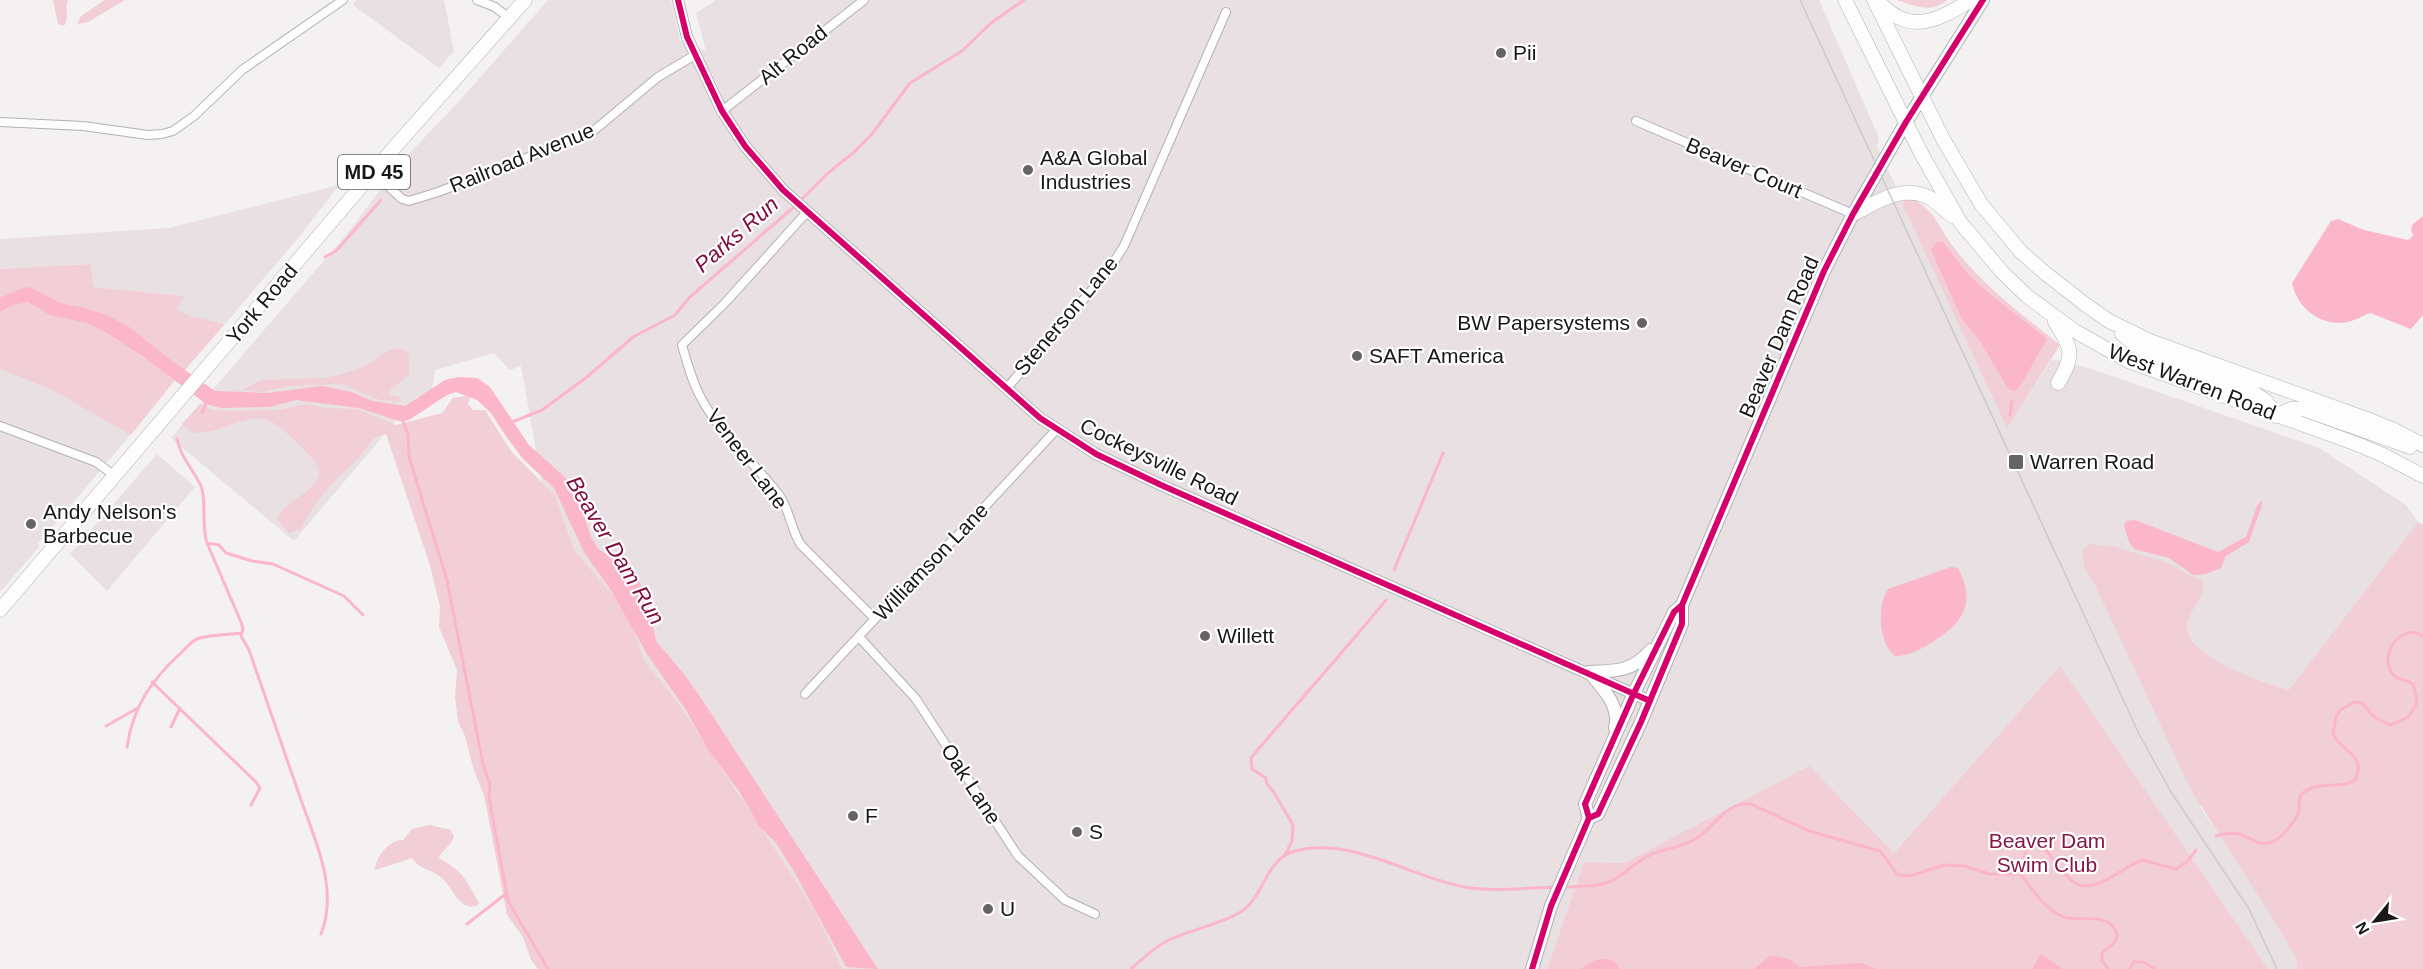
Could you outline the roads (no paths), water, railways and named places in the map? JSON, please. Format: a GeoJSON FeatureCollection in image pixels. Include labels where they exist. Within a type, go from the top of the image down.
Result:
{"type":"FeatureCollection","features":[{"type":"Feature","properties":{"kind":"main road","name":"York Road"},"geometry":{"type":"LineString","coordinates":[[0,610],[187,394],[373,172],[525,0]]}},
{"type":"Feature","properties":{"kind":"main road","name":"West Warren Road"},"geometry":{"type":"LineString","coordinates":[[1845,0],[1933,177],[1960,222],[2002,272],[2050,315],[2097,346],[2128,361],[2357,444],[2423,476]]}},
{"type":"Feature","properties":{"kind":"main road","name":"West Warren Road"},"geometry":{"type":"LineString","coordinates":[[1876,0],[1960,170],[1993,219],[2021,252],[2086,305],[2150,342],[2367,419],[2423,445]]}},
{"type":"Feature","properties":{"kind":"main road"},"geometry":{"type":"LineString","coordinates":[[1876,0],[1892,16],[1921,22],[1946,15],[1971,0]]}},
{"type":"Feature","properties":{"kind":"main road","name":"Beaver Dam Road"},"geometry":{"type":"LineString","coordinates":[[1532,969],[1551,906],[1589,818],[1585,804],[1634,693],[1674,612],[1682,604],[1817,287],[1852,214],[1922,95],[1983,0]]}},
{"type":"Feature","properties":{"kind":"main road"},"geometry":{"type":"LineString","coordinates":[[1852,214],[1904,192],[1930,199],[1960,222]]}},
{"type":"Feature","properties":{"kind":"main road"},"geometry":{"type":"LineString","coordinates":[[2086,305],[2142,350],[2254,393],[2266,401],[2276,416],[2291,409],[2303,410],[2384,437],[2423,453]]}},
{"type":"Feature","properties":{"kind":"main road"},"geometry":{"type":"LineString","coordinates":[[2050,315],[2067,340],[2071,355],[2067,368],[2058,383]]}},
{"type":"Feature","properties":{"kind":"main road","name":"Beaver Dam Road"},"geometry":{"type":"LineString","coordinates":[[1589,818],[1598,814],[1650,700],[1682,624],[1682,604]]}},
{"type":"Feature","properties":{"kind":"main road"},"geometry":{"type":"LineString","coordinates":[[1589,672],[1613,671],[1633,666],[1641,662],[1662,638]]}},
{"type":"Feature","properties":{"kind":"main road"},"geometry":{"type":"LineString","coordinates":[[1589,672],[1608,696],[1615,712],[1617,721],[1610,749]]}},
{"type":"Feature","properties":{"kind":"street"},"geometry":{"type":"LineString","coordinates":[[0,122],[83,126],[148,135],[173,131],[194,116],[242,70],[343,0]]}},
{"type":"Feature","properties":{"kind":"street"},"geometry":{"type":"LineString","coordinates":[[477,0],[495,8],[509,18]]}},
{"type":"Feature","properties":{"kind":"street","name":"Cockeysville Road"},"geometry":{"type":"LineString","coordinates":[[678,0],[694,55],[722,111],[759,163],[801,206],[1006,389],[1056,430],[1113,463],[1161,485],[1650,700]]}},
{"type":"Feature","properties":{"kind":"street","name":"Alt Road"},"geometry":{"type":"LineString","coordinates":[[722,111],[864,0]]}},
{"type":"Feature","properties":{"kind":"street","name":"Stenerson Lane"},"geometry":{"type":"LineString","coordinates":[[1006,389],[1108,271],[1124,246],[1226,12]]}},
{"type":"Feature","properties":{"kind":"street","name":"Railroad Avenue"},"geometry":{"type":"LineString","coordinates":[[373,172],[402,199],[409,201],[438,192],[591,133],[658,77],[694,55]]}},
{"type":"Feature","properties":{"kind":"street","name":"Beaver Court"},"geometry":{"type":"LineString","coordinates":[[1636,121],[1852,214]]}},
{"type":"Feature","properties":{"kind":"street","name":"Veneer Lane"},"geometry":{"type":"LineString","coordinates":[[801,206],[725,303],[682,345],[700,398],[714,419],[780,496],[795,536],[801,545],[875,620]]}},
{"type":"Feature","properties":{"kind":"street"},"geometry":{"type":"LineString","coordinates":[[0,426],[96,462],[115,476]]}},
{"type":"Feature","properties":{"kind":"street","name":"Williamson Lane"},"geometry":{"type":"LineString","coordinates":[[805,694],[966,528],[1056,430]]}},
{"type":"Feature","properties":{"kind":"street","name":"Oak Lane"},"geometry":{"type":"LineString","coordinates":[[860,638],[916,699],[1018,856],[1065,900],[1095,914]]}},
{"type":"Feature","properties":{"kind":"waterway","name":"Parks Run"},"geometry":{"type":"LineString","coordinates":[[800,201],[872,134],[910,83],[962,51],[991,23],[1024,0]]}},
{"type":"Feature","properties":{"kind":"waterway"},"geometry":{"type":"LineString","coordinates":[[325,257],[336,251],[381,200]]}},
{"type":"Feature","properties":{"kind":"waterway","name":"Parks Run"},"geometry":{"type":"LineString","coordinates":[[512,422],[542,410],[587,377],[633,337],[675,315],[690,297],[795,206]]}},
{"type":"Feature","properties":{"kind":"waterway"},"geometry":{"type":"LineString","coordinates":[[202,412],[208,400]]}},
{"type":"Feature","properties":{"kind":"waterway"},"geometry":{"type":"LineString","coordinates":[[2010,415],[2012,401]]}},
{"type":"Feature","properties":{"kind":"waterway"},"geometry":{"type":"LineString","coordinates":[[402,419],[408,434],[409,457],[447,580],[483,764],[490,784],[489,797],[508,901],[548,969]]}},
{"type":"Feature","properties":{"kind":"waterway"},"geometry":{"type":"LineString","coordinates":[[177,439],[184,458],[201,486],[207,543],[241,622],[243,629],[241,636],[249,650],[323,865],[327,899],[326,917],[321,934]]}},
{"type":"Feature","properties":{"kind":"waterway"},"geometry":{"type":"LineString","coordinates":[[1394,570],[1443,453]]}},
{"type":"Feature","properties":{"kind":"waterway"},"geometry":{"type":"LineString","coordinates":[[207,543],[219,545],[226,553],[252,561],[273,564],[344,596],[363,615]]}},
{"type":"Feature","properties":{"kind":"waterway"},"geometry":{"type":"LineString","coordinates":[[1285,855],[1292,841],[1293,825],[1267,784],[1266,778],[1252,769],[1251,758],[1386,600]]}},
{"type":"Feature","properties":{"kind":"waterway"},"geometry":{"type":"LineString","coordinates":[[2216,836],[2236,833],[2265,844],[2273,842],[2286,832],[2296,818],[2303,793],[2316,787],[2344,784],[2356,779],[2358,770],[2356,759],[2333,734],[2336,717],[2340,710],[2355,702],[2362,703],[2374,717],[2390,725],[2408,717],[2417,704],[2415,689],[2411,683],[2396,677],[2391,672],[2389,653],[2399,637],[2410,632],[2423,636]]}},
{"type":"Feature","properties":{"kind":"waterway"},"geometry":{"type":"LineString","coordinates":[[127,747],[139,706],[153,683],[171,662],[197,639],[241,633]]}},
{"type":"Feature","properties":{"kind":"waterway"},"geometry":{"type":"LineString","coordinates":[[152,682],[256,782],[260,788],[251,805]]}},
{"type":"Feature","properties":{"kind":"waterway"},"geometry":{"type":"LineString","coordinates":[[171,727],[180,708]]}},
{"type":"Feature","properties":{"kind":"waterway"},"geometry":{"type":"LineString","coordinates":[[106,726],[136,709]]}},
{"type":"Feature","properties":{"kind":"waterway","name":"Beaver Dam Run"},"geometry":{"type":"LineString","coordinates":[[1564,887],[1590,886],[1609,882],[1650,855],[1694,840],[1734,807],[1751,804],[1809,831],[1880,851],[1898,875],[1910,876],[1944,865],[1965,866],[1989,874],[2021,874],[2039,898],[2057,914],[2070,918],[2106,921],[2112,925],[2117,939],[2102,953],[2102,961],[2108,969]]}},
{"type":"Feature","properties":{"kind":"waterway"},"geometry":{"type":"LineString","coordinates":[[2011,873],[2021,866],[2030,841],[2045,850],[2071,880],[2079,885],[2087,886],[2102,882],[2143,860],[2176,869],[2187,862],[2196,850]]}},
{"type":"Feature","properties":{"kind":"waterway","name":"Beaver Dam Run"},"geometry":{"type":"LineString","coordinates":[[1131,969],[1165,942],[1239,913],[1254,899],[1276,864],[1292,852],[1313,848],[1335,848],[1379,859],[1443,882],[1464,887],[1486,889],[1555,887]]}},
{"type":"Feature","properties":{"kind":"waterway"},"geometry":{"type":"LineString","coordinates":[[467,924],[507,893]]}},
{"type":"Feature","properties":{"kind":"waterway","name":"Beaver Dam Run"},"geometry":{"type":"LineString","coordinates":[[2130,969],[2134,962],[2143,962],[2155,969]]}},
{"type":"Feature","properties":{"kind":"tram line"},"geometry":{"type":"LineString","coordinates":[[1800,0],[2139,734],[2171,792],[2249,909],[2277,969]]}},
{"type":"Feature","properties":{"kind":"place","name":"Pii"},"geometry":{"type":"Point","coordinates":[1501,53]}},
{"type":"Feature","properties":{"kind":"place","name":"A&A Global Industries"},"geometry":{"type":"Point","coordinates":[1028,170]}},
{"type":"Feature","properties":{"kind":"place","name":"BW Papersystems"},"geometry":{"type":"Point","coordinates":[1642,323]}},
{"type":"Feature","properties":{"kind":"place","name":"SAFT America"},"geometry":{"type":"Point","coordinates":[1357,356]}},
{"type":"Feature","properties":{"kind":"place","name":"Warren Road"},"geometry":{"type":"Point","coordinates":[2016,462]}},
{"type":"Feature","properties":{"kind":"place","name":"Andy Nelson's Barbecue"},"geometry":{"type":"Point","coordinates":[31,524]}},
{"type":"Feature","properties":{"kind":"place","name":"Willett"},"geometry":{"type":"Point","coordinates":[1205,636]}},
{"type":"Feature","properties":{"kind":"place","name":"F"},"geometry":{"type":"Point","coordinates":[853,816]}},
{"type":"Feature","properties":{"kind":"place","name":"S"},"geometry":{"type":"Point","coordinates":[1077,832]}},
{"type":"Feature","properties":{"kind":"place","name":"U"},"geometry":{"type":"Point","coordinates":[988,909]}},
{"type":"Feature","properties":{"kind":"park label","name":"Beaver Dam Swim Club"},"geometry":{"type":"Point","coordinates":[2047,853]}}]}
